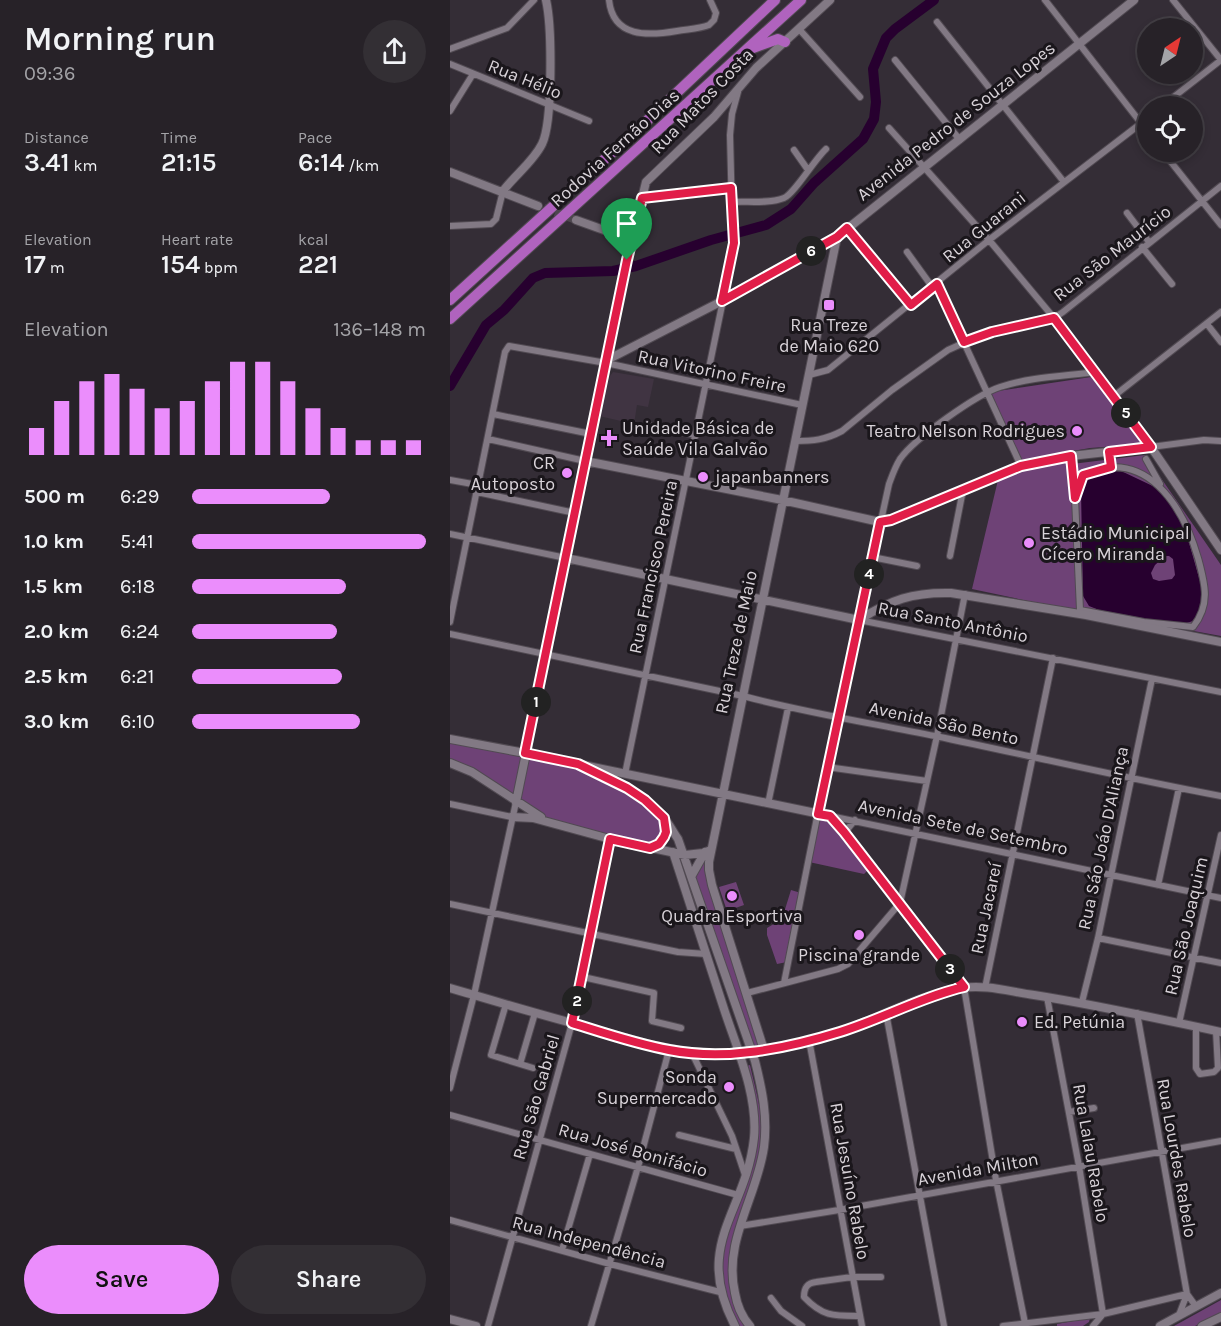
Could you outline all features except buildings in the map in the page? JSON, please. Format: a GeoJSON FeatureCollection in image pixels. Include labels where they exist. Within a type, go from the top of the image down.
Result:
{"type":"FeatureCollection","features":[{"type":"Feature","properties":{"kind":"highway","name":"Rodovia Fernão Dias"},"geometry":{"type":"LineString","coordinates":[[450,300],[651,117],[775,0]]}},
{"type":"Feature","properties":{"kind":"highway","name":"Rodovia Fernão Dias"},"geometry":{"type":"LineString","coordinates":[[450,319],[801,0]]}},
{"type":"Feature","properties":{"kind":"highway"},"geometry":{"type":"LineString","coordinates":[[745,52],[778,39],[785,42]]}},
{"type":"Feature","properties":{"kind":"main road"},"geometry":{"type":"LineString","coordinates":[[503,191],[542,144],[546,134],[550,29],[546,0]]}},
{"type":"Feature","properties":{"kind":"main road","name":"Rua Matos Costa"},"geometry":{"type":"LineString","coordinates":[[516,802],[627,260],[649,178],[714,117],[756,68],[830,0]]}},
{"type":"Feature","properties":{"kind":"main road","name":"Avenida Pedro de Souza Lopes"},"geometry":{"type":"LineString","coordinates":[[606,361],[722,301],[837,237],[1134,0]]}},
{"type":"Feature","properties":{"kind":"main road"},"geometry":{"type":"LineString","coordinates":[[450,172],[538,206]]}},
{"type":"Feature","properties":{"kind":"main road"},"geometry":{"type":"LineString","coordinates":[[576,220],[632,240]]}},
{"type":"Feature","properties":{"kind":"main road","name":"Rua Treze de Maio"},"geometry":{"type":"LineString","coordinates":[[764,1050],[712,885],[708,851],[722,794],[837,237]]}},
{"type":"Feature","properties":{"kind":"main road"},"geometry":{"type":"LineString","coordinates":[[585,461],[880,522],[891,520],[1021,466],[1071,456],[1151,447],[1221,550]]}},
{"type":"Feature","properties":{"kind":"main road","name":"Rua Santo Antônio"},"geometry":{"type":"LineString","coordinates":[[566,558],[859,620]]}},
{"type":"Feature","properties":{"kind":"main road"},"geometry":{"type":"LineString","coordinates":[[859,620],[880,606],[898,598],[930,592],[964,594],[1221,642]]}},
{"type":"Feature","properties":{"kind":"main road","name":"Avenida Sete de Setembro"},"geometry":{"type":"LineString","coordinates":[[450,740],[525,753],[830,816]]}},
{"type":"Feature","properties":{"kind":"main road"},"geometry":{"type":"LineString","coordinates":[[450,763],[472,772],[537,816],[555,824]]}},
{"type":"Feature","properties":{"kind":"main road"},"geometry":{"type":"LineString","coordinates":[[578,764],[627,788],[645,800],[664,818],[678,839],[752,1052],[763,1096],[766,1130],[760,1166],[735,1241],[731,1276],[739,1309],[750,1326]]}},
{"type":"Feature","properties":{"kind":"main road"},"geometry":{"type":"LineString","coordinates":[[830,816],[964,987]]}},
{"type":"Feature","properties":{"kind":"main road"},"geometry":{"type":"LineString","coordinates":[[512,817],[525,817],[685,855],[708,851]]}},
{"type":"Feature","properties":{"kind":"main road"},"geometry":{"type":"LineString","coordinates":[[650,848],[659,844],[664,837],[666,832],[664,818]]}},
{"type":"Feature","properties":{"kind":"main road"},"geometry":{"type":"LineString","coordinates":[[692,875],[708,851]]}},
{"type":"Feature","properties":{"kind":"main road"},"geometry":{"type":"LineString","coordinates":[[673,852],[738,1053],[755,1125],[753,1147],[721,1240],[718,1260],[720,1292],[735,1326]]}},
{"type":"Feature","properties":{"kind":"main road"},"geometry":{"type":"LineString","coordinates":[[450,988],[669,1050],[692,1053],[752,1052],[809,1040],[842,1031],[886,1013],[964,987],[1082,1002],[1218,1032]]}},
{"type":"Feature","properties":{"kind":"main road"},"geometry":{"type":"LineString","coordinates":[[1160,1326],[1221,1293]]}},
{"type":"Feature","properties":{"kind":"main road"},"geometry":{"type":"LineString","coordinates":[[450,1319],[476,1326]]}},
{"type":"Feature","properties":{"kind":"street"},"geometry":{"type":"LineString","coordinates":[[450,48],[507,28],[534,0]]}},
{"type":"Feature","properties":{"kind":"street"},"geometry":{"type":"LineString","coordinates":[[609,0],[616,20],[629,30],[646,35],[710,25],[716,13],[710,0]]}},
{"type":"Feature","properties":{"kind":"street"},"geometry":{"type":"LineString","coordinates":[[1044,0],[1080,43],[1137,119]]}},
{"type":"Feature","properties":{"kind":"street"},"geometry":{"type":"LineString","coordinates":[[1173,0],[1221,60],[1175,96]]}},
{"type":"Feature","properties":{"kind":"street"},"geometry":{"type":"LineString","coordinates":[[937,22],[1064,182]]}},
{"type":"Feature","properties":{"kind":"street"},"geometry":{"type":"LineString","coordinates":[[799,29],[860,97]]}},
{"type":"Feature","properties":{"kind":"street"},"geometry":{"type":"LineString","coordinates":[[896,60],[960,140]]}},
{"type":"Feature","properties":{"kind":"street","name":"Rua Hélio"},"geometry":{"type":"LineString","coordinates":[[450,64],[589,121]]}},
{"type":"Feature","properties":{"kind":"street"},"geometry":{"type":"LineString","coordinates":[[450,111],[473,74]]}},
{"type":"Feature","properties":{"kind":"street","name":"Rua Francisco Pereira"},"geometry":{"type":"LineString","coordinates":[[625,774],[687,481],[734,243],[731,124],[739,88]]}},
{"type":"Feature","properties":{"kind":"street","name":"Rua Guarani"},"geometry":{"type":"LineString","coordinates":[[809,375],[828,370],[935,286],[989,240],[1137,125]]}},
{"type":"Feature","properties":{"kind":"street"},"geometry":{"type":"LineString","coordinates":[[889,128],[989,240],[1054,318],[1151,447],[1204,440],[1221,441]]}},
{"type":"Feature","properties":{"kind":"street"},"geometry":{"type":"LineString","coordinates":[[732,202],[785,198],[793,192],[826,149]]}},
{"type":"Feature","properties":{"kind":"street"},"geometry":{"type":"LineString","coordinates":[[794,150],[808,170]]}},
{"type":"Feature","properties":{"kind":"street"},"geometry":{"type":"LineString","coordinates":[[1171,162],[1220,222]]}},
{"type":"Feature","properties":{"kind":"street","name":"Rua São Maurício"},"geometry":{"type":"LineString","coordinates":[[795,441],[817,441],[842,431],[927,364],[964,342],[992,332],[1054,318],[1221,186]]}},
{"type":"Feature","properties":{"kind":"street"},"geometry":{"type":"LineString","coordinates":[[642,198],[731,188]]}},
{"type":"Feature","properties":{"kind":"street"},"geometry":{"type":"LineString","coordinates":[[450,226],[491,224],[496,219],[503,191]]}},
{"type":"Feature","properties":{"kind":"street"},"geometry":{"type":"LineString","coordinates":[[1127,213],[1149,242]]}},
{"type":"Feature","properties":{"kind":"street"},"geometry":{"type":"LineString","coordinates":[[847,228],[911,305]]}},
{"type":"Feature","properties":{"kind":"street"},"geometry":{"type":"LineString","coordinates":[[1142,248],[1172,284]]}},
{"type":"Feature","properties":{"kind":"street"},"geometry":{"type":"LineString","coordinates":[[907,252],[935,286],[964,342],[1021,466]]}},
{"type":"Feature","properties":{"kind":"street"},"geometry":{"type":"LineString","coordinates":[[1114,396],[1221,312]]}},
{"type":"Feature","properties":{"kind":"street"},"geometry":{"type":"LineString","coordinates":[[1207,324],[1221,342]]}},
{"type":"Feature","properties":{"kind":"street","name":"Rua Vitorino Freire"},"geometry":{"type":"LineString","coordinates":[[493,414],[505,352],[509,346],[606,361],[802,405]]}},
{"type":"Feature","properties":{"kind":"street"},"geometry":{"type":"LineString","coordinates":[[784,983],[872,557],[889,484],[901,458],[949,416],[986,392],[1019,382],[1096,372]]}},
{"type":"Feature","properties":{"kind":"street"},"geometry":{"type":"LineString","coordinates":[[450,622],[454,584],[467,537],[493,414],[591,434]]}},
{"type":"Feature","properties":{"kind":"street"},"geometry":{"type":"LineString","coordinates":[[651,426],[696,435]]}},
{"type":"Feature","properties":{"kind":"street"},"geometry":{"type":"LineString","coordinates":[[488,439],[585,461]]}},
{"type":"Feature","properties":{"kind":"street"},"geometry":{"type":"LineString","coordinates":[[1109,452],[1111,467]]}},
{"type":"Feature","properties":{"kind":"street"},"geometry":{"type":"LineString","coordinates":[[1071,456],[1080,610],[1144,622],[1193,627],[1201,617],[1205,605],[1205,588],[1201,569],[1190,530],[1173,500],[1161,487],[1146,459]]}},
{"type":"Feature","properties":{"kind":"street"},"geometry":{"type":"LineString","coordinates":[[1075,498],[1083,475],[1111,467],[1131,470],[1161,487]]}},
{"type":"Feature","properties":{"kind":"street"},"geometry":{"type":"LineString","coordinates":[[450,480],[478,485]]}},
{"type":"Feature","properties":{"kind":"street"},"geometry":{"type":"LineString","coordinates":[[950,556],[963,490]]}},
{"type":"Feature","properties":{"kind":"street"},"geometry":{"type":"LineString","coordinates":[[477,492],[575,513]]}},
{"type":"Feature","properties":{"kind":"street","name":"Rua Santo Antônio"},"geometry":{"type":"LineString","coordinates":[[450,534],[566,558]]}},
{"type":"Feature","properties":{"kind":"street"},"geometry":{"type":"LineString","coordinates":[[872,557],[917,567]]}},
{"type":"Feature","properties":{"kind":"street"},"geometry":{"type":"LineString","coordinates":[[747,993],[838,969],[848,964],[900,903],[937,736],[964,594]]}},
{"type":"Feature","properties":{"kind":"street","name":"Rua Santo Antônio"},"geometry":{"type":"LineString","coordinates":[[859,620],[1221,692]]}},
{"type":"Feature","properties":{"kind":"street","name":"Avenida São Bento"},"geometry":{"type":"LineString","coordinates":[[450,634],[742,696],[788,708],[839,716],[1131,779],[1221,796]]}},
{"type":"Feature","properties":{"kind":"street","name":"Rua Jacareí"},"geometry":{"type":"LineString","coordinates":[[985,988],[1053,658]]}},
{"type":"Feature","properties":{"kind":"street","name":"Rua Sáo Joáo D'Aliança"},"geometry":{"type":"LineString","coordinates":[[1082,1002],[1098,938],[1152,679]]}},
{"type":"Feature","properties":{"kind":"street"},"geometry":{"type":"LineString","coordinates":[[768,804],[788,708]]}},
{"type":"Feature","properties":{"kind":"street"},"geometry":{"type":"LineString","coordinates":[[827,767],[927,781]]}},
{"type":"Feature","properties":{"kind":"street"},"geometry":{"type":"LineString","coordinates":[[1158,885],[1179,788]]}},
{"type":"Feature","properties":{"kind":"street"},"geometry":{"type":"LineString","coordinates":[[450,1088],[474,995],[516,802]]}},
{"type":"Feature","properties":{"kind":"street"},"geometry":{"type":"LineString","coordinates":[[450,804],[512,817]]}},
{"type":"Feature","properties":{"kind":"street","name":"Avenida Sete de Setembro"},"geometry":{"type":"LineString","coordinates":[[830,816],[1221,898]]}},
{"type":"Feature","properties":{"kind":"street"},"geometry":{"type":"LineString","coordinates":[[844,832],[855,820]]}},
{"type":"Feature","properties":{"kind":"street","name":"Rua São Joaquim"},"geometry":{"type":"LineString","coordinates":[[1179,1023],[1221,835]]}},
{"type":"Feature","properties":{"kind":"street","name":"Rua São Gabriel"},"geometry":{"type":"LineString","coordinates":[[488,1326],[572,1023],[610,839]]}},
{"type":"Feature","properties":{"kind":"street"},"geometry":{"type":"LineString","coordinates":[[450,904],[678,952],[706,954]]}},
{"type":"Feature","properties":{"kind":"street"},"geometry":{"type":"LineString","coordinates":[[1098,938],[1221,963]]}},
{"type":"Feature","properties":{"kind":"street"},"geometry":{"type":"LineString","coordinates":[[583,977],[652,992],[655,997],[652,1021],[681,1028]]}},
{"type":"Feature","properties":{"kind":"street"},"geometry":{"type":"LineString","coordinates":[[964,987],[996,1180],[1025,1323]]}},
{"type":"Feature","properties":{"kind":"street","name":"Rua Lalau Rabelo"},"geometry":{"type":"LineString","coordinates":[[1047,997],[1079,1166],[1103,1314]]}},
{"type":"Feature","properties":{"kind":"street"},"geometry":{"type":"LineString","coordinates":[[506,1004],[491,1055],[533,1068]]}},
{"type":"Feature","properties":{"kind":"street"},"geometry":{"type":"LineString","coordinates":[[520,1064],[535,1013]]}},
{"type":"Feature","properties":{"kind":"street"},"geometry":{"type":"LineString","coordinates":[[886,1013],[944,1326]]}},
{"type":"Feature","properties":{"kind":"street","name":"Rua Lourdes Rabelo"},"geometry":{"type":"LineString","coordinates":[[1137,1013],[1187,1294],[1196,1305]]}},
{"type":"Feature","properties":{"kind":"street"},"geometry":{"type":"LineString","coordinates":[[1196,1027],[1196,1068],[1200,1074],[1214,1072],[1218,1068],[1218,1032]]}},
{"type":"Feature","properties":{"kind":"street","name":"Rua Jesuíno Rabelo"},"geometry":{"type":"LineString","coordinates":[[809,1040],[862,1326]]}},
{"type":"Feature","properties":{"kind":"street"},"geometry":{"type":"LineString","coordinates":[[591,1326],[638,1167],[669,1050]]}},
{"type":"Feature","properties":{"kind":"street"},"geometry":{"type":"LineString","coordinates":[[692,1053],[732,1136],[745,1175]]}},
{"type":"Feature","properties":{"kind":"street"},"geometry":{"type":"LineString","coordinates":[[1069,1112],[1094,1108]]}},
{"type":"Feature","properties":{"kind":"street","name":"Rua José Bonifácio"},"geometry":{"type":"LineString","coordinates":[[450,1115],[738,1195]]}},
{"type":"Feature","properties":{"kind":"street"},"geometry":{"type":"LineString","coordinates":[[679,1135],[736,1149]]}},
{"type":"Feature","properties":{"kind":"street","name":"Avenida Milton"},"geometry":{"type":"LineString","coordinates":[[740,1226],[1221,1142]]}},
{"type":"Feature","properties":{"kind":"street"},"geometry":{"type":"LineString","coordinates":[[562,1250],[590,1154]]}},
{"type":"Feature","properties":{"kind":"street","name":"Rua Independência"},"geometry":{"type":"LineString","coordinates":[[450,1220],[720,1292]]}},
{"type":"Feature","properties":{"kind":"street"},"geometry":{"type":"LineString","coordinates":[[860,1316],[831,1316],[815,1308],[804,1297],[804,1289],[810,1283],[852,1277],[881,1277]]}},
{"type":"Feature","properties":{"kind":"street"},"geometry":{"type":"LineString","coordinates":[[1003,1326],[1103,1314],[1187,1294]]}},
{"type":"Feature","properties":{"kind":"street"},"geometry":{"type":"LineString","coordinates":[[1179,1315],[1187,1294]]}},
{"type":"Feature","properties":{"kind":"street"},"geometry":{"type":"LineString","coordinates":[[771,1298],[781,1311],[802,1326]]}},
{"type":"Feature","properties":{"kind":"street"},"geometry":{"type":"LineString","coordinates":[[1093,1326],[1103,1314]]}},
{"type":"Feature","properties":{"kind":"shaded area"},"geometry":{"type":"Polygon","coordinates":[[[613,372],[654,379],[648,407],[637,405],[634,424],[599,416],[613,372]]]}},
{"type":"Feature","properties":{"kind":"shaded area"},"geometry":{"type":"Polygon","coordinates":[[[1091,377],[1144,444],[1090,448],[1021,460],[991,392],[1091,377]]]}},
{"type":"Feature","properties":{"kind":"shaded area"},"geometry":{"type":"Polygon","coordinates":[[[1145,455],[1221,565],[1221,636],[1056,607],[972,589],[998,480],[1055,462],[1072,464],[1145,455]]]}},
{"type":"Feature","properties":{"kind":"shaded area"},"geometry":{"type":"Polygon","coordinates":[[[1119,470],[1157,488],[1173,503],[1186,532],[1203,592],[1199,612],[1193,621],[1180,625],[1099,610],[1089,606],[1083,596],[1081,491],[1084,478],[1091,474],[1119,470]],[[1165,556],[1155,565],[1151,573],[1153,579],[1159,581],[1172,579],[1175,575],[1173,559],[1165,556]]]}},
{"type":"Feature","properties":{"kind":"shaded area"},"geometry":{"type":"Polygon","coordinates":[[[450,741],[584,771],[628,794],[655,814],[661,825],[663,837],[650,843],[638,843],[544,817],[450,760],[450,741]]]}},
{"type":"Feature","properties":{"kind":"shaded area"},"geometry":{"type":"Polygon","coordinates":[[[818,818],[831,820],[870,868],[864,874],[809,862],[818,818]]]}},
{"type":"Feature","properties":{"kind":"shaded area"},"geometry":{"type":"Polygon","coordinates":[[[703,860],[762,1044],[750,1047],[693,875],[703,860]]]}},
{"type":"Feature","properties":{"kind":"shaded area","name":"Quadra Esportiva"},"geometry":{"type":"Polygon","coordinates":[[[736,882],[744,905],[727,911],[719,887],[736,882]]]}},
{"type":"Feature","properties":{"kind":"shaded area"},"geometry":{"type":"Polygon","coordinates":[[[791,890],[801,893],[787,962],[777,964],[767,935],[767,928],[782,919],[791,890]]]}},
{"type":"Feature","properties":{"kind":"shaded area"},"geometry":{"type":"Polygon","coordinates":[[[750,1065],[759,1106],[762,1136],[757,1166],[737,1223],[729,1261],[734,1302],[738,1315],[746,1326],[737,1326],[724,1296],[720,1268],[723,1243],[755,1144],[744,1067],[750,1065]]]}},
{"type":"Feature","properties":{"kind":"shaded area"},"geometry":{"type":"Polygon","coordinates":[[[1221,1300],[1221,1314],[1195,1326],[1174,1326],[1221,1300]]]}},
{"type":"Feature","properties":{"kind":"shaded area"},"geometry":{"type":"Polygon","coordinates":[[[1090,1318],[1089,1322],[1083,1326],[1057,1326],[1057,1324],[1090,1318]]]}},
{"type":"Feature","properties":{"kind":"waterway"},"geometry":{"type":"LineString","coordinates":[[450,386],[486,325],[504,310],[533,278],[545,273],[613,271],[636,266],[711,240],[766,225],[791,209],[814,183],[863,139],[874,119],[876,102],[873,69],[886,38],[934,0]]}},
{"type":"Feature","properties":{"kind":"tunnel"},"geometry":{"type":"LineString","coordinates":[[544,208],[576,220]]}},
{"type":"Feature","properties":{"kind":"place","name":"Rua Treze de Maio 620"},"geometry":{"type":"Point","coordinates":[829,305]}},
{"type":"Feature","properties":{"kind":"place","name":"Teatro Nelson Rodrigues"},"geometry":{"type":"Point","coordinates":[1077,431]}},
{"type":"Feature","properties":{"kind":"place","name":"Unidade Básica de Saúde Vila Galvão"},"geometry":{"type":"Point","coordinates":[609,438]}},
{"type":"Feature","properties":{"kind":"place","name":"CR Autoposto"},"geometry":{"type":"Point","coordinates":[567,473]}},
{"type":"Feature","properties":{"kind":"place","name":"japanbanners"},"geometry":{"type":"Point","coordinates":[703,477]}},
{"type":"Feature","properties":{"kind":"place","name":"Estádio Municipal Cícero Miranda"},"geometry":{"type":"Point","coordinates":[1029,543]}},
{"type":"Feature","properties":{"kind":"place","name":"Quadra Esportiva"},"geometry":{"type":"Point","coordinates":[732,896]}},
{"type":"Feature","properties":{"kind":"place","name":"Piscina grande"},"geometry":{"type":"Point","coordinates":[859,935]}},
{"type":"Feature","properties":{"kind":"place","name":"Ed. Petúnia"},"geometry":{"type":"Point","coordinates":[1022,1022]}},
{"type":"Feature","properties":{"kind":"place","name":"Sonda Supermercado"},"geometry":{"type":"Point","coordinates":[729,1087]}},
{"type":"Feature","properties":{"kind":"route"},"geometry":{"type":"LineString","coordinates":[[731,188],[734,243],[722,301],[837,237],[847,228],[911,305],[937,284],[964,342],[992,332],[1054,318],[1151,447],[1109,452],[1111,467],[1090,471],[1083,475],[1075,498],[1071,456],[1021,466],[891,520],[880,522],[818,814],[830,816],[844,832],[964,987],[886,1013],[842,1031],[769,1050],[722,1054],[669,1050],[572,1023],[610,839],[650,848],[663,841],[666,832],[664,818],[645,800],[627,788],[578,764],[525,753],[627,260],[642,198],[731,188]]}}]}
